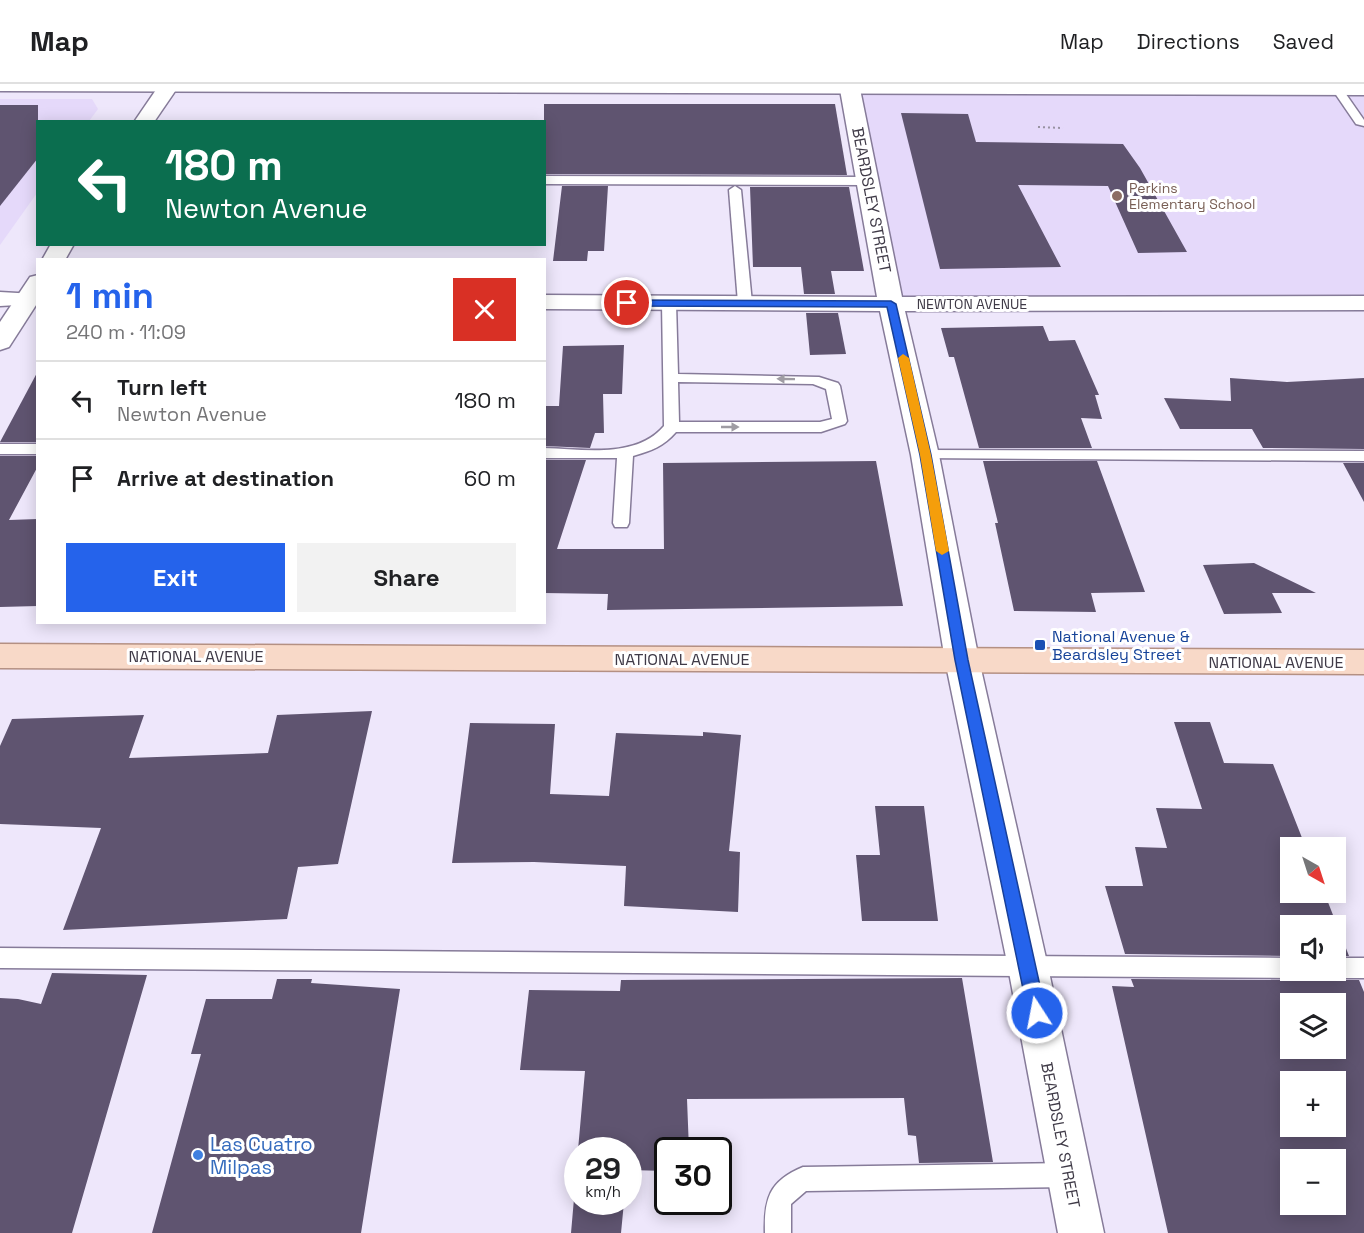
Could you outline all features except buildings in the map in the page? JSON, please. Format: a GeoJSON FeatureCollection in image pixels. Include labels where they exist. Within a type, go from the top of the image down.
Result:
{"type":"FeatureCollection","features":[{"type":"Feature","properties":{"kind":"main road","name":"NATIONAL AVENUE"},"geometry":{"type":"LineString","coordinates":[[0,656],[1364,662]]}},
{"type":"Feature","properties":{"kind":"street"},"geometry":{"type":"LineString","coordinates":[[0,85],[850,85],[1364,89]]}},
{"type":"Feature","properties":{"kind":"street"},"geometry":{"type":"LineString","coordinates":[[145,120],[168,85]]}},
{"type":"Feature","properties":{"kind":"street","name":"BEARDSLEY STREET"},"geometry":{"type":"LineString","coordinates":[[850,85],[891,304],[926,455],[962,660],[1028,967],[1081,1233]]}},
{"type":"Feature","properties":{"kind":"street"},"geometry":{"type":"LineString","coordinates":[[0,298],[34,293]]}},
{"type":"Feature","properties":{"kind":"street"},"geometry":{"type":"LineString","coordinates":[[0,342],[34,293]]}},
{"type":"Feature","properties":{"kind":"street","name":"NEWTON AVENUE"},"geometry":{"type":"LineString","coordinates":[[546,302],[1364,303]]}},
{"type":"Feature","properties":{"kind":"lane"},"geometry":{"type":"LineString","coordinates":[[1337,89],[1360,122],[1364,123]]}},
{"type":"Feature","properties":{"kind":"lane"},"geometry":{"type":"LineString","coordinates":[[546,180],[869,181]]}},
{"type":"Feature","properties":{"kind":"lane"},"geometry":{"type":"LineString","coordinates":[[735,190],[745,303]]}},
{"type":"Feature","properties":{"kind":"lane"},"geometry":{"type":"LineString","coordinates":[[546,453],[624,453],[651,446],[666,437],[672,427],[669,303]]}},
{"type":"Feature","properties":{"kind":"lane"},"geometry":{"type":"LineString","coordinates":[[670,378],[826,382],[833,386],[840,421],[821,427],[672,427]]}},
{"type":"Feature","properties":{"kind":"lane"},"geometry":{"type":"LineString","coordinates":[[0,449],[36,449]]}},
{"type":"Feature","properties":{"kind":"lane"},"geometry":{"type":"LineString","coordinates":[[621,523],[624,453]]}},
{"type":"Feature","properties":{"kind":"lane"},"geometry":{"type":"LineString","coordinates":[[926,455],[1364,456]]}},
{"type":"Feature","properties":{"kind":"lane"},"geometry":{"type":"LineString","coordinates":[[0,958],[1280,968]]}},
{"type":"Feature","properties":{"kind":"lane"},"geometry":{"type":"LineString","coordinates":[[1346,968],[1364,968]]}},
{"type":"Feature","properties":{"kind":"lane"},"geometry":{"type":"LineString","coordinates":[[778,1233],[777,1203],[787,1187],[803,1179],[1069,1175]]}},
{"type":"Feature","properties":{"kind":"path"},"geometry":{"type":"LineString","coordinates":[[1038,127],[1063,128]]}},
{"type":"Feature","properties":{"kind":"shaded area","name":"Perkins Elementary School"},"geometry":{"type":"Polygon","coordinates":[[[850,87],[1364,89],[1364,303],[891,304],[850,87]]]}},
{"type":"Feature","properties":{"kind":"shaded area"},"geometry":{"type":"Polygon","coordinates":[[[0,99],[92,99],[98,109],[90,120],[36,120],[36,194],[0,245],[0,99]]]}},
{"type":"Feature","properties":{"kind":"slow traffic"},"geometry":{"type":"LineString","coordinates":[[903,358],[926,455],[942,551]]}},
{"type":"Feature","properties":{"kind":"place","name":"Perkins Elementary School"},"geometry":{"type":"Point","coordinates":[1117,196]}},
{"type":"Feature","properties":{"kind":"place","name":"National Avenue & Beardsley Street"},"geometry":{"type":"Point","coordinates":[1040,645]}},
{"type":"Feature","properties":{"kind":"place","name":"Las Cuatro Milpas"},"geometry":{"type":"Point","coordinates":[198,1155]}},
{"type":"Feature","properties":{"kind":"route"},"geometry":{"type":"LineString","coordinates":[[627,303],[891,304],[926,455],[962,660],[1037,1013]]}}]}
